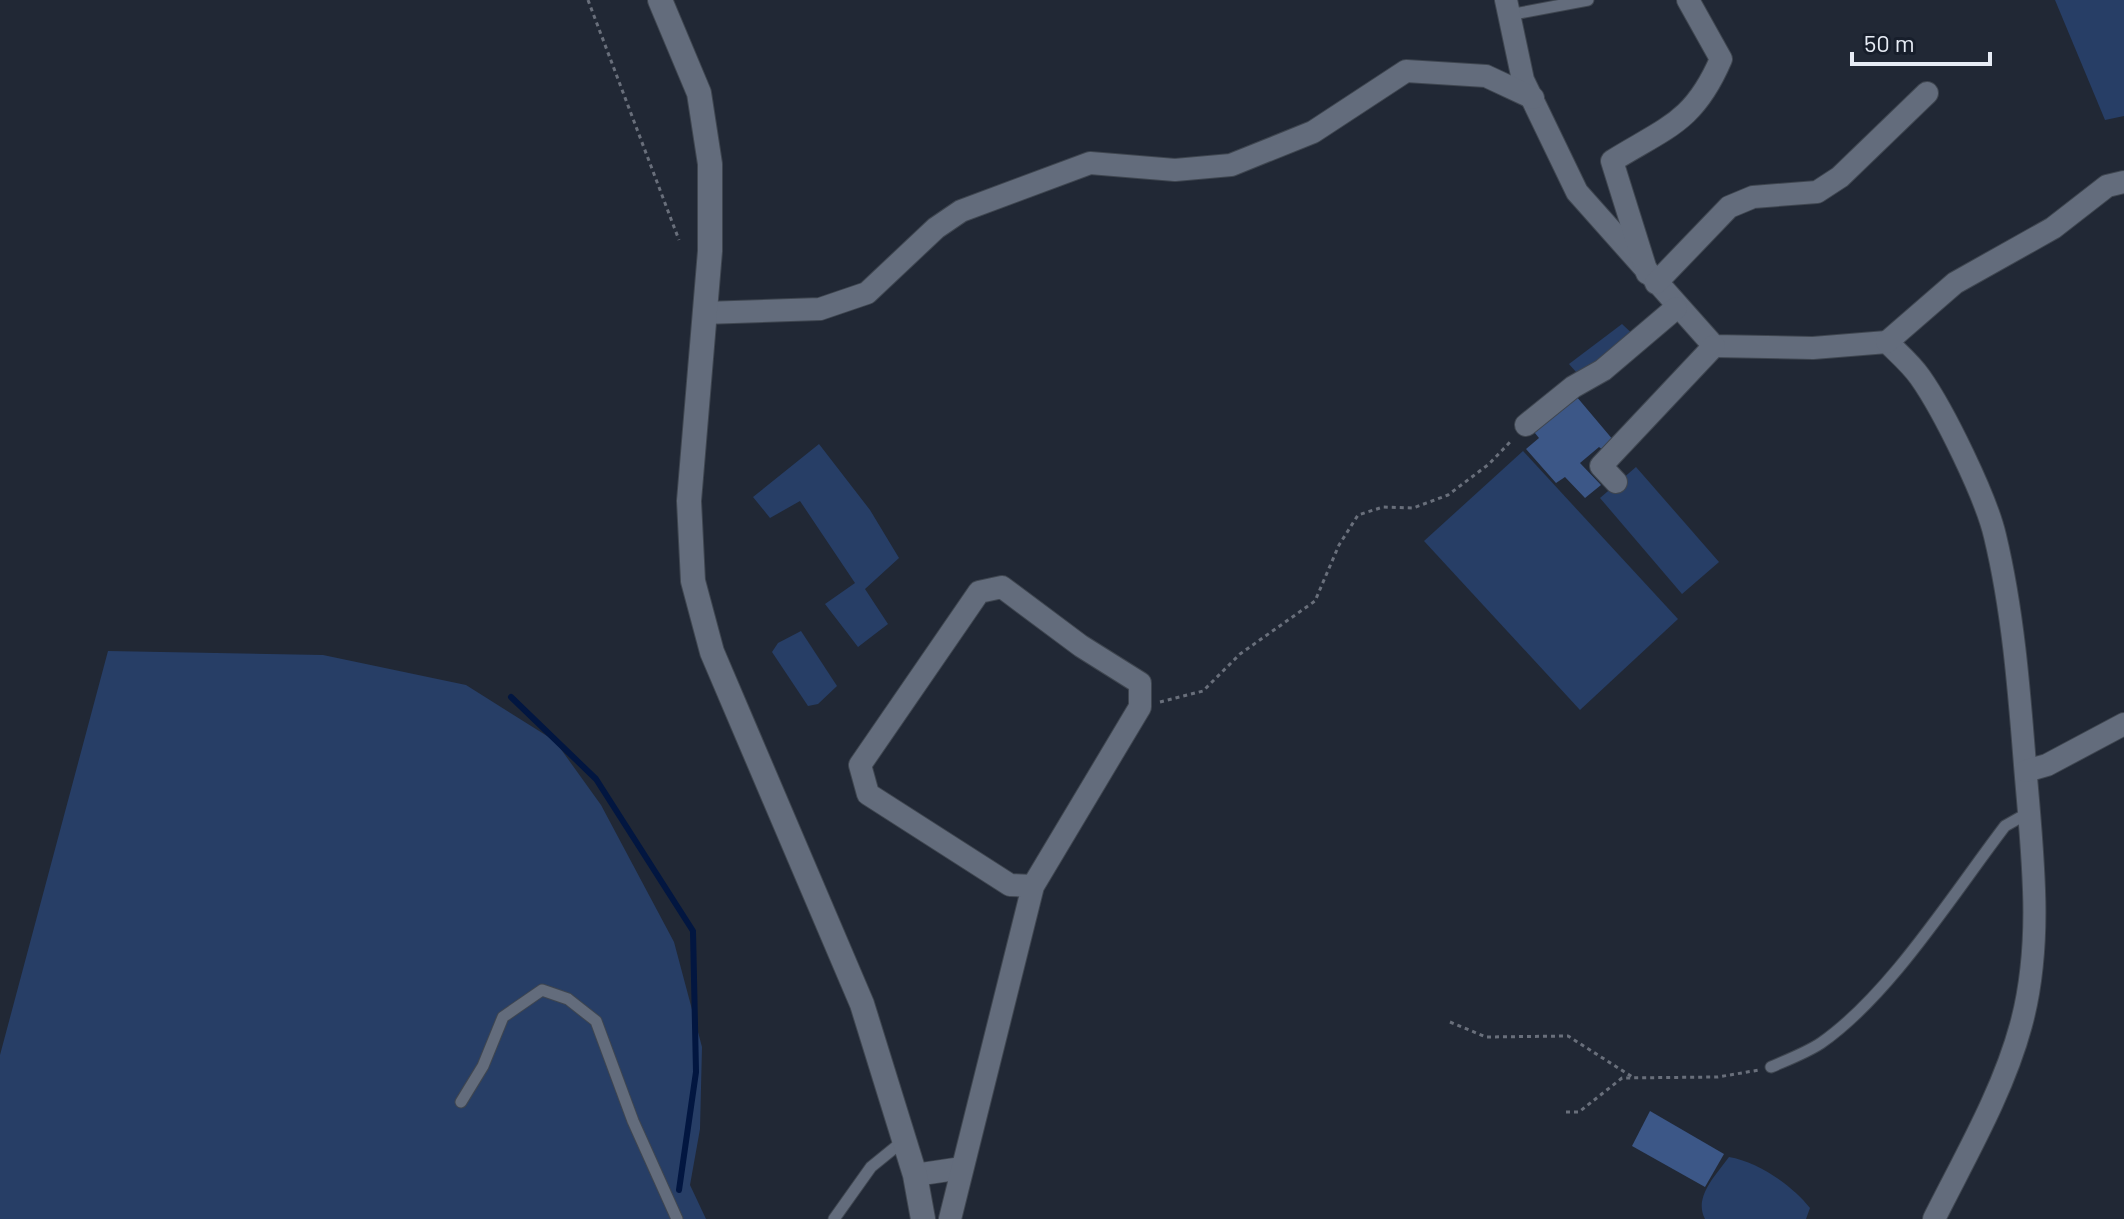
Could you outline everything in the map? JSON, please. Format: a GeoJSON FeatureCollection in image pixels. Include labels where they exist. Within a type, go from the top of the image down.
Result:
{"type":"FeatureCollection","features":[{"type":"Feature","properties":{"kind":"street"},"geometry":{"type":"LineString","coordinates":[[660,0],[699,93],[707,127],[710,251],[689,501],[693,581],[712,652],[862,1004],[915,1175],[923,1219]]}},
{"type":"Feature","properties":{"kind":"street"},"geometry":{"type":"LineString","coordinates":[[1652,278],[1612,161],[1688,115],[1707,92],[1721,59],[1688,0]]}},
{"type":"Feature","properties":{"kind":"street"},"geometry":{"type":"LineString","coordinates":[[1508,7],[1523,80],[1577,192],[1676,308],[1714,346],[1813,348],[1887,342],[1955,283],[2053,228],[2107,186],[2124,182]]}},
{"type":"Feature","properties":{"kind":"street"},"geometry":{"type":"LineString","coordinates":[[704,313],[820,309],[867,293],[936,228],[961,211],[1090,163],[1175,170],[1231,165],[1313,132],[1406,71],[1486,76],[1533,98]]}},
{"type":"Feature","properties":{"kind":"street"},"geometry":{"type":"LineString","coordinates":[[1652,278],[1729,207],[1753,197],[1817,192],[1840,177],[1927,93]]}},
{"type":"Feature","properties":{"kind":"street"},"geometry":{"type":"LineString","coordinates":[[1526,425],[1573,387],[1603,370],[1676,308]]}},
{"type":"Feature","properties":{"kind":"street"},"geometry":{"type":"LineString","coordinates":[[1887,342],[1920,377],[1974,479],[1995,535],[2017,674],[2036,904],[2030,980],[2020,1027],[1985,1117],[1934,1219]]}},
{"type":"Feature","properties":{"kind":"street"},"geometry":{"type":"LineString","coordinates":[[1616,482],[1601,466],[1714,346]]}},
{"type":"Feature","properties":{"kind":"street"},"geometry":{"type":"LineString","coordinates":[[950,1219],[1033,886],[1140,707],[1140,683],[1081,646],[1002,587],[979,592],[860,765],[868,794],[1010,885],[1033,886]]}},
{"type":"Feature","properties":{"kind":"street"},"geometry":{"type":"LineString","coordinates":[[2026,771],[2047,765],[2124,724]]}},
{"type":"Feature","properties":{"kind":"street"},"geometry":{"type":"LineString","coordinates":[[915,1175],[962,1168]]}},
{"type":"Feature","properties":{"kind":"lane"},"geometry":{"type":"LineString","coordinates":[[1508,7],[1588,0]]}},
{"type":"Feature","properties":{"kind":"lane"},"geometry":{"type":"LineString","coordinates":[[1771,1067],[1820,1044],[1846,1022],[1894,971],[2005,826],[2029,812]]}},
{"type":"Feature","properties":{"kind":"lane"},"geometry":{"type":"LineString","coordinates":[[461,1102],[483,1066],[503,1017],[542,990],[568,999],[596,1021],[633,1121],[677,1219]]}},
{"type":"Feature","properties":{"kind":"lane"},"geometry":{"type":"LineString","coordinates":[[834,1219],[871,1167],[903,1141]]}},
{"type":"Feature","properties":{"kind":"path"},"geometry":{"type":"LineString","coordinates":[[588,0],[679,240]]}},
{"type":"Feature","properties":{"kind":"path"},"geometry":{"type":"LineString","coordinates":[[1140,707],[1203,691],[1240,654],[1315,601],[1339,545],[1358,515],[1383,507],[1413,508],[1448,495],[1489,464],[1526,425]]}},
{"type":"Feature","properties":{"kind":"path"},"geometry":{"type":"LineString","coordinates":[[1450,1022],[1486,1037],[1568,1036],[1634,1078]]}},
{"type":"Feature","properties":{"kind":"path"},"geometry":{"type":"LineString","coordinates":[[1566,1112],[1579,1112],[1614,1082],[1634,1078],[1718,1077],[1771,1067]]}},
{"type":"Feature","properties":{"kind":"shaded area"},"geometry":{"type":"Polygon","coordinates":[[[2055,0],[2124,0],[2124,116],[2105,120],[2055,0]]]}},
{"type":"Feature","properties":{"kind":"shaded area"},"geometry":{"type":"Polygon","coordinates":[[[1622,324],[1639,340],[1584,381],[1569,364],[1622,324]]]}},
{"type":"Feature","properties":{"kind":"shaded area"},"geometry":{"type":"Polygon","coordinates":[[[819,444],[870,510],[899,558],[865,589],[888,624],[858,647],[825,604],[855,583],[800,501],[770,518],[753,497],[819,444]]]}},
{"type":"Feature","properties":{"kind":"shaded area"},"geometry":{"type":"Polygon","coordinates":[[[1523,451],[1678,619],[1580,710],[1424,541],[1523,451]]]}},
{"type":"Feature","properties":{"kind":"shaded area"},"geometry":{"type":"Polygon","coordinates":[[[1636,467],[1719,562],[1682,594],[1600,498],[1636,467]]]}},
{"type":"Feature","properties":{"kind":"shaded area"},"geometry":{"type":"Polygon","coordinates":[[[801,631],[837,686],[818,704],[808,706],[772,652],[778,643],[801,631]]]}},
{"type":"Feature","properties":{"kind":"shaded area"},"geometry":{"type":"Polygon","coordinates":[[[108,651],[323,655],[466,685],[555,741],[601,805],[674,942],[702,1047],[700,1129],[690,1185],[706,1219],[0,1219],[0,1055],[108,651]]]}},
{"type":"Feature","properties":{"kind":"shaded area"},"geometry":{"type":"Polygon","coordinates":[[[1729,1157],[1763,1169],[1784,1183],[1810,1208],[1806,1219],[1705,1219],[1702,1211],[1704,1194],[1729,1157]]]}},
{"type":"Feature","properties":{"kind":"building"},"geometry":{"type":"Polygon","coordinates":[[[1576,396],[1614,441],[1603,450],[1599,447],[1580,463],[1601,485],[1585,498],[1565,477],[1556,483],[1526,449],[1539,438],[1530,427],[1576,396]]]}},
{"type":"Feature","properties":{"kind":"building"},"geometry":{"type":"Polygon","coordinates":[[[1650,1111],[1724,1154],[1705,1187],[1632,1146],[1650,1111]]]}},
{"type":"Feature","properties":{"kind":"waterway"},"geometry":{"type":"LineString","coordinates":[[511,697],[596,779],[693,931],[696,1072],[679,1190]]}}]}
